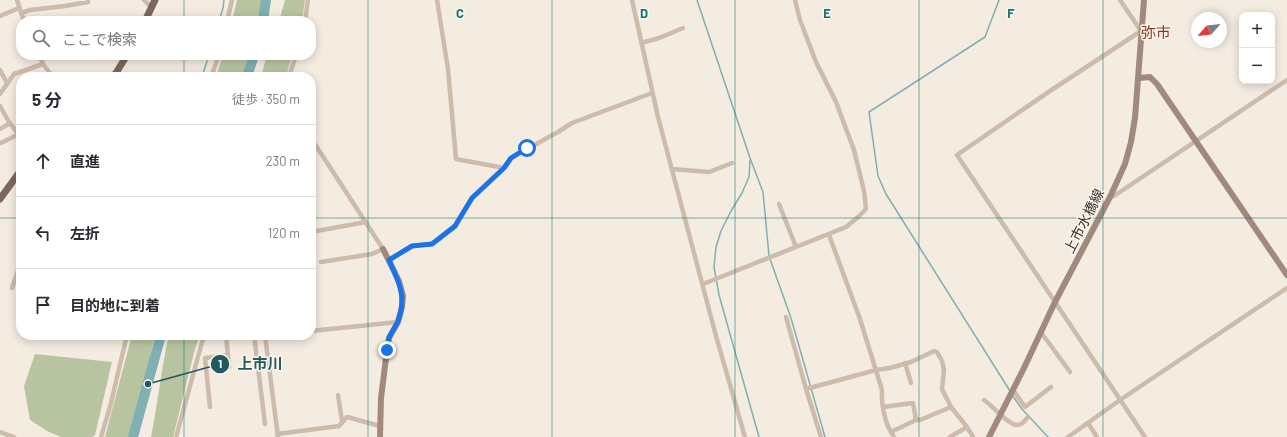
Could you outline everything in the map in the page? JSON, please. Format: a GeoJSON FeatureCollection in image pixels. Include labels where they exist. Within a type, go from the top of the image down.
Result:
{"type":"FeatureCollection","features":[{"type":"Feature","properties":{"kind":"main road"},"geometry":{"type":"LineString","coordinates":[[146,16],[155,0]]}},
{"type":"Feature","properties":{"kind":"main road","name":"上市水橋線"},"geometry":{"type":"LineString","coordinates":[[989,437],[1055,302],[1110,197],[1125,164],[1131,142],[1144,0]]}},
{"type":"Feature","properties":{"kind":"main road"},"geometry":{"type":"LineString","coordinates":[[117,72],[124,60]]}},
{"type":"Feature","properties":{"kind":"main road"},"geometry":{"type":"LineString","coordinates":[[1138,78],[1150,77],[1157,84],[1287,275]]}},
{"type":"Feature","properties":{"kind":"main road"},"geometry":{"type":"LineString","coordinates":[[0,199],[16,177]]}},
{"type":"Feature","properties":{"kind":"main road"},"geometry":{"type":"LineString","coordinates":[[380,437],[381,398],[387,350],[389,338],[398,322],[403,296],[399,281],[383,250]]}},
{"type":"Feature","properties":{"kind":"street"},"geometry":{"type":"LineString","coordinates":[[17,0],[22,16]]}},
{"type":"Feature","properties":{"kind":"street"},"geometry":{"type":"LineString","coordinates":[[21,13],[30,10],[88,2],[88,0]]}},
{"type":"Feature","properties":{"kind":"street"},"geometry":{"type":"LineString","coordinates":[[144,0],[151,7]]}},
{"type":"Feature","properties":{"kind":"street"},"geometry":{"type":"LineString","coordinates":[[228,16],[232,0]]}},
{"type":"Feature","properties":{"kind":"street"},"geometry":{"type":"LineString","coordinates":[[305,16],[308,0]]}},
{"type":"Feature","properties":{"kind":"street"},"geometry":{"type":"LineString","coordinates":[[437,0],[448,69],[456,159],[504,168]]}},
{"type":"Feature","properties":{"kind":"street"},"geometry":{"type":"LineString","coordinates":[[632,0],[652,93],[716,336],[745,437]]}},
{"type":"Feature","properties":{"kind":"street"},"geometry":{"type":"LineString","coordinates":[[703,284],[846,228],[866,209],[864,191],[854,150],[846,126],[816,62],[800,20],[795,0]]}},
{"type":"Feature","properties":{"kind":"street"},"geometry":{"type":"LineString","coordinates":[[1120,0],[1141,31],[957,155],[1145,437]]}},
{"type":"Feature","properties":{"kind":"street"},"geometry":{"type":"LineString","coordinates":[[0,16],[19,8]]}},
{"type":"Feature","properties":{"kind":"street"},"geometry":{"type":"LineString","coordinates":[[641,43],[659,38],[683,28]]}},
{"type":"Feature","properties":{"kind":"street"},"geometry":{"type":"LineString","coordinates":[[41,60],[49,72]]}},
{"type":"Feature","properties":{"kind":"street"},"geometry":{"type":"LineString","coordinates":[[213,72],[217,60]]}},
{"type":"Feature","properties":{"kind":"street"},"geometry":{"type":"LineString","coordinates":[[291,72],[294,60]]}},
{"type":"Feature","properties":{"kind":"street"},"geometry":{"type":"LineString","coordinates":[[20,72],[43,64]]}},
{"type":"Feature","properties":{"kind":"street"},"geometry":{"type":"LineString","coordinates":[[0,70],[7,83]]}},
{"type":"Feature","properties":{"kind":"street"},"geometry":{"type":"LineString","coordinates":[[0,94],[16,73]]}},
{"type":"Feature","properties":{"kind":"street"},"geometry":{"type":"LineString","coordinates":[[1110,197],[1114,196],[1196,142],[1287,80]]}},
{"type":"Feature","properties":{"kind":"street"},"geometry":{"type":"LineString","coordinates":[[389,260],[412,246],[432,244],[455,226],[472,198],[504,168],[511,158],[572,123],[652,93]]}},
{"type":"Feature","properties":{"kind":"street"},"geometry":{"type":"LineString","coordinates":[[0,106],[16,130]]}},
{"type":"Feature","properties":{"kind":"street"},"geometry":{"type":"LineString","coordinates":[[0,129],[10,123]]}},
{"type":"Feature","properties":{"kind":"street"},"geometry":{"type":"LineString","coordinates":[[1,143],[16,137]]}},
{"type":"Feature","properties":{"kind":"street"},"geometry":{"type":"LineString","coordinates":[[316,146],[383,250],[372,254],[321,262]]}},
{"type":"Feature","properties":{"kind":"street"},"geometry":{"type":"LineString","coordinates":[[672,169],[710,172],[732,163]]}},
{"type":"Feature","properties":{"kind":"street"},"geometry":{"type":"LineString","coordinates":[[779,204],[796,247]]}},
{"type":"Feature","properties":{"kind":"street"},"geometry":{"type":"LineString","coordinates":[[316,231],[366,222]]}},
{"type":"Feature","properties":{"kind":"street"},"geometry":{"type":"LineString","coordinates":[[829,234],[860,319],[882,390],[883,407],[894,437]]}},
{"type":"Feature","properties":{"kind":"street"},"geometry":{"type":"LineString","coordinates":[[12,288],[16,276]]}},
{"type":"Feature","properties":{"kind":"street"},"geometry":{"type":"LineString","coordinates":[[1068,437],[1120,400],[1287,288]]}},
{"type":"Feature","properties":{"kind":"street"},"geometry":{"type":"LineString","coordinates":[[786,317],[821,437]]}},
{"type":"Feature","properties":{"kind":"street"},"geometry":{"type":"LineString","coordinates":[[316,330],[398,322]]}},
{"type":"Feature","properties":{"kind":"street"},"geometry":{"type":"LineString","coordinates":[[1041,333],[1070,372]]}},
{"type":"Feature","properties":{"kind":"street"},"geometry":{"type":"LineString","coordinates":[[101,437],[127,340]]}},
{"type":"Feature","properties":{"kind":"street"},"geometry":{"type":"LineString","coordinates":[[176,437],[203,340]]}},
{"type":"Feature","properties":{"kind":"street"},"geometry":{"type":"LineString","coordinates":[[226,340],[229,367]]}},
{"type":"Feature","properties":{"kind":"street"},"geometry":{"type":"LineString","coordinates":[[255,340],[265,424]]}},
{"type":"Feature","properties":{"kind":"street"},"geometry":{"type":"LineString","coordinates":[[266,340],[277,435],[339,426],[346,417],[380,426]]}},
{"type":"Feature","properties":{"kind":"street"},"geometry":{"type":"LineString","coordinates":[[806,389],[876,370],[890,368],[934,351],[937,352],[942,361],[944,370],[942,389],[951,407],[973,437]]}},
{"type":"Feature","properties":{"kind":"street"},"geometry":{"type":"LineString","coordinates":[[210,407],[205,358],[228,355]]}},
{"type":"Feature","properties":{"kind":"street"},"geometry":{"type":"LineString","coordinates":[[905,363],[910,383]]}},
{"type":"Feature","properties":{"kind":"street"},"geometry":{"type":"LineString","coordinates":[[1013,390],[1025,407],[1051,388]]}},
{"type":"Feature","properties":{"kind":"street"},"geometry":{"type":"LineString","coordinates":[[338,395],[342,421]]}},
{"type":"Feature","properties":{"kind":"street"},"geometry":{"type":"LineString","coordinates":[[984,400],[993,406],[1000,416],[1017,425],[1022,424],[1027,418]]}},
{"type":"Feature","properties":{"kind":"street"},"geometry":{"type":"LineString","coordinates":[[883,407],[913,403],[916,420]]}},
{"type":"Feature","properties":{"kind":"street"},"geometry":{"type":"LineString","coordinates":[[891,432],[916,420],[920,420],[951,407]]}},
{"type":"Feature","properties":{"kind":"street"},"geometry":{"type":"LineString","coordinates":[[1088,423],[1097,437]]}},
{"type":"Feature","properties":{"kind":"street"},"geometry":{"type":"LineString","coordinates":[[950,437],[967,427]]}},
{"type":"Feature","properties":{"kind":"street"},"geometry":{"type":"LineString","coordinates":[[0,432],[14,437]]}},
{"type":"Feature","properties":{"kind":"green space"},"geometry":{"type":"Polygon","coordinates":[[[237,0],[261,0],[263,16],[233,16],[237,0]]]}},
{"type":"Feature","properties":{"kind":"green space"},"geometry":{"type":"Polygon","coordinates":[[[285,0],[305,0],[303,16],[280,16],[285,0]]]}},
{"type":"Feature","properties":{"kind":"green space"},"geometry":{"type":"Polygon","coordinates":[[[221,60],[251,60],[245,72],[218,72],[221,60]]]}},
{"type":"Feature","properties":{"kind":"green space"},"geometry":{"type":"Polygon","coordinates":[[[266,60],[291,60],[287,72],[262,72],[266,60]]]}},
{"type":"Feature","properties":{"kind":"green space"},"geometry":{"type":"Polygon","coordinates":[[[131,340],[154,340],[142,394],[137,437],[105,437],[131,340]]]}},
{"type":"Feature","properties":{"kind":"green space"},"geometry":{"type":"Polygon","coordinates":[[[168,340],[198,340],[173,437],[151,437],[156,412],[168,340]]]}},
{"type":"Feature","properties":{"kind":"green space"},"geometry":{"type":"Polygon","coordinates":[[[35,354],[112,362],[95,435],[92,437],[61,437],[47,431],[30,420],[24,386],[35,354]]]}},
{"type":"Feature","properties":{"kind":"waterway"},"geometry":{"type":"LineString","coordinates":[[221,16],[224,0]]}},
{"type":"Feature","properties":{"kind":"waterway"},"geometry":{"type":"LineString","coordinates":[[264,16],[266,0]]}},
{"type":"Feature","properties":{"kind":"waterway"},"geometry":{"type":"LineString","coordinates":[[697,0],[750,158],[763,192],[769,256]]}},
{"type":"Feature","properties":{"kind":"waterway"},"geometry":{"type":"LineString","coordinates":[[999,0],[985,37],[869,112],[878,176],[886,194],[1010,391]]}},
{"type":"Feature","properties":{"kind":"waterway"},"geometry":{"type":"LineString","coordinates":[[204,72],[207,60]]}},
{"type":"Feature","properties":{"kind":"waterway"},"geometry":{"type":"LineString","coordinates":[[249,72],[252,60]]}},
{"type":"Feature","properties":{"kind":"waterway"},"geometry":{"type":"LineString","coordinates":[[750,160],[749,177],[721,231],[716,247],[714,267],[719,295],[759,437]]}},
{"type":"Feature","properties":{"kind":"waterway"},"geometry":{"type":"LineString","coordinates":[[770,259],[791,318],[825,437]]}},
{"type":"Feature","properties":{"kind":"waterway"},"geometry":{"type":"LineString","coordinates":[[133,437],[160,340]]}},
{"type":"Feature","properties":{"kind":"waterway"},"geometry":{"type":"LineString","coordinates":[[1012,395],[1022,409],[1048,437]]}},
{"type":"Feature","properties":{"kind":"place","name":"上市川"},"geometry":{"type":"Point","coordinates":[148,384]}},
{"type":"Feature","properties":{"kind":"district","name":"弥市"},"geometry":{"type":"Point","coordinates":[1156,33]}},
{"type":"Feature","properties":{"kind":"route"},"geometry":{"type":"LineString","coordinates":[[387,350],[389,338],[398,322],[403,296],[399,281],[389,260],[412,246],[432,244],[455,226],[472,198],[504,168],[511,158],[527,148]]}}]}
